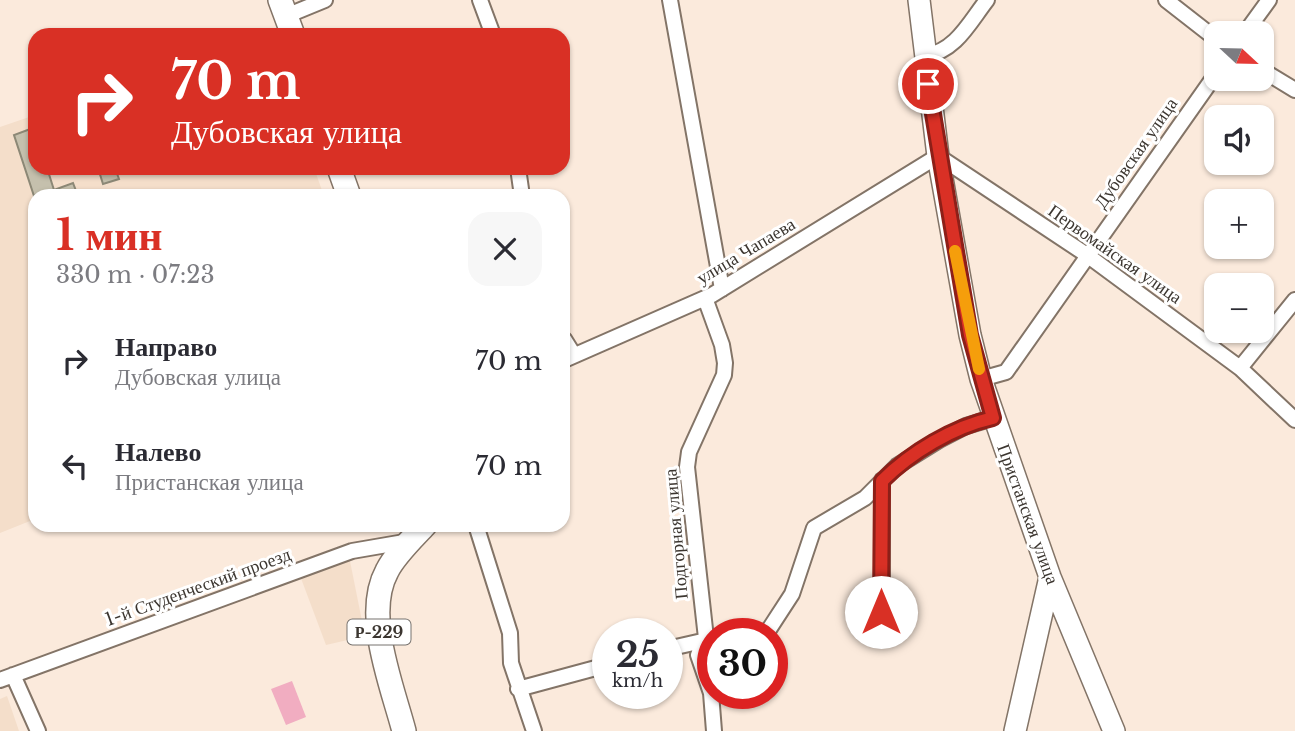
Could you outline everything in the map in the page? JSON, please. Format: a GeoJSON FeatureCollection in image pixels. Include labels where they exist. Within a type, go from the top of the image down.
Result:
{"type":"FeatureCollection","features":[{"type":"Feature","properties":{"kind":"main road","name":"Р-229"},"geometry":{"type":"LineString","coordinates":[[404,731],[378,629],[377,596],[387,570],[418,533]]}},
{"type":"Feature","properties":{"kind":"street"},"geometry":{"type":"LineString","coordinates":[[286,17],[325,0]]}},
{"type":"Feature","properties":{"kind":"street"},"geometry":{"type":"LineString","coordinates":[[480,0],[491,28]]}},
{"type":"Feature","properties":{"kind":"street"},"geometry":{"type":"LineString","coordinates":[[670,0],[722,289]]}},
{"type":"Feature","properties":{"kind":"street","name":"Пристанская улица"},"geometry":{"type":"LineString","coordinates":[[919,0],[939,156],[970,335],[981,379],[1050,577],[1114,731]]}},
{"type":"Feature","properties":{"kind":"street"},"geometry":{"type":"LineString","coordinates":[[925,56],[945,51],[954,44],[987,0]]}},
{"type":"Feature","properties":{"kind":"street"},"geometry":{"type":"LineString","coordinates":[[1166,0],[1204,30]]}},
{"type":"Feature","properties":{"kind":"street"},"geometry":{"type":"LineString","coordinates":[[1254,21],[1269,0]]}},
{"type":"Feature","properties":{"kind":"street"},"geometry":{"type":"LineString","coordinates":[[1274,77],[1295,90]]}},
{"type":"Feature","properties":{"kind":"street","name":"Дубовская улица"},"geometry":{"type":"LineString","coordinates":[[981,379],[1006,372],[1204,91]]}},
{"type":"Feature","properties":{"kind":"street","name":"улица Чапаева"},"geometry":{"type":"LineString","coordinates":[[570,357],[722,289],[939,156]]}},
{"type":"Feature","properties":{"kind":"street","name":"Первомайская улица"},"geometry":{"type":"LineString","coordinates":[[939,156],[1087,255],[1240,368],[1295,420]]}},
{"type":"Feature","properties":{"kind":"street","name":"Подгорная улица"},"geometry":{"type":"LineString","coordinates":[[705,298],[726,363],[724,376],[689,452],[687,467],[706,618]]}},
{"type":"Feature","properties":{"kind":"street"},"geometry":{"type":"LineString","coordinates":[[1240,368],[1295,300]]}},
{"type":"Feature","properties":{"kind":"street"},"geometry":{"type":"LineString","coordinates":[[776,618],[792,593],[814,528],[865,498],[897,466],[939,440],[966,426],[993,418]]}},
{"type":"Feature","properties":{"kind":"street"},"geometry":{"type":"LineString","coordinates":[[881,612],[882,481]]}},
{"type":"Feature","properties":{"kind":"street"},"geometry":{"type":"LineString","coordinates":[[478,532],[510,633],[511,663],[518,689],[534,731]]}},
{"type":"Feature","properties":{"kind":"street","name":"1-й Студенческий проезд"},"geometry":{"type":"LineString","coordinates":[[7,678],[352,551],[418,533]]}},
{"type":"Feature","properties":{"kind":"street"},"geometry":{"type":"LineString","coordinates":[[1016,731],[1050,577]]}},
{"type":"Feature","properties":{"kind":"street"},"geometry":{"type":"LineString","coordinates":[[518,689],[592,669]]}},
{"type":"Feature","properties":{"kind":"street"},"geometry":{"type":"LineString","coordinates":[[7,678],[38,731]]}},
{"type":"Feature","properties":{"kind":"street","name":"Подгорная улица"},"geometry":{"type":"LineString","coordinates":[[712,709],[715,731]]}},
{"type":"Feature","properties":{"kind":"shaded area"},"geometry":{"type":"Polygon","coordinates":[[[28,117],[28,175],[316,175],[322,189],[28,189],[28,522],[0,533],[0,127],[28,117]]]}},
{"type":"Feature","properties":{"kind":"shaded area"},"geometry":{"type":"Polygon","coordinates":[[[349,556],[365,636],[326,645],[299,573],[349,556]]]}},
{"type":"Feature","properties":{"kind":"shaded area"},"geometry":{"type":"Polygon","coordinates":[[[292,681],[306,717],[286,725],[271,689],[292,681]]]}},
{"type":"Feature","properties":{"kind":"shaded area"},"geometry":{"type":"Polygon","coordinates":[[[7,696],[19,731],[0,731],[0,699],[7,696]]]}},
{"type":"Feature","properties":{"kind":"building"},"geometry":{"type":"Polygon","coordinates":[[[28,130],[28,175],[49,175],[54,189],[32,189],[14,135],[28,130]]]}},
{"type":"Feature","properties":{"kind":"building"},"geometry":{"type":"Polygon","coordinates":[[[100,175],[118,175],[119,179],[103,184],[100,175]]]}},
{"type":"Feature","properties":{"kind":"building"},"geometry":{"type":"Polygon","coordinates":[[[73,183],[75,189],[57,189],[73,183]]]}},
{"type":"Feature","properties":{"kind":"slow traffic"},"geometry":{"type":"LineString","coordinates":[[955,251],[979,369]]}},
{"type":"Feature","properties":{"kind":"route"},"geometry":{"type":"LineString","coordinates":[[881,612],[882,481],[897,466],[939,440],[966,426],[993,418],[970,335],[928,84]]}}]}
